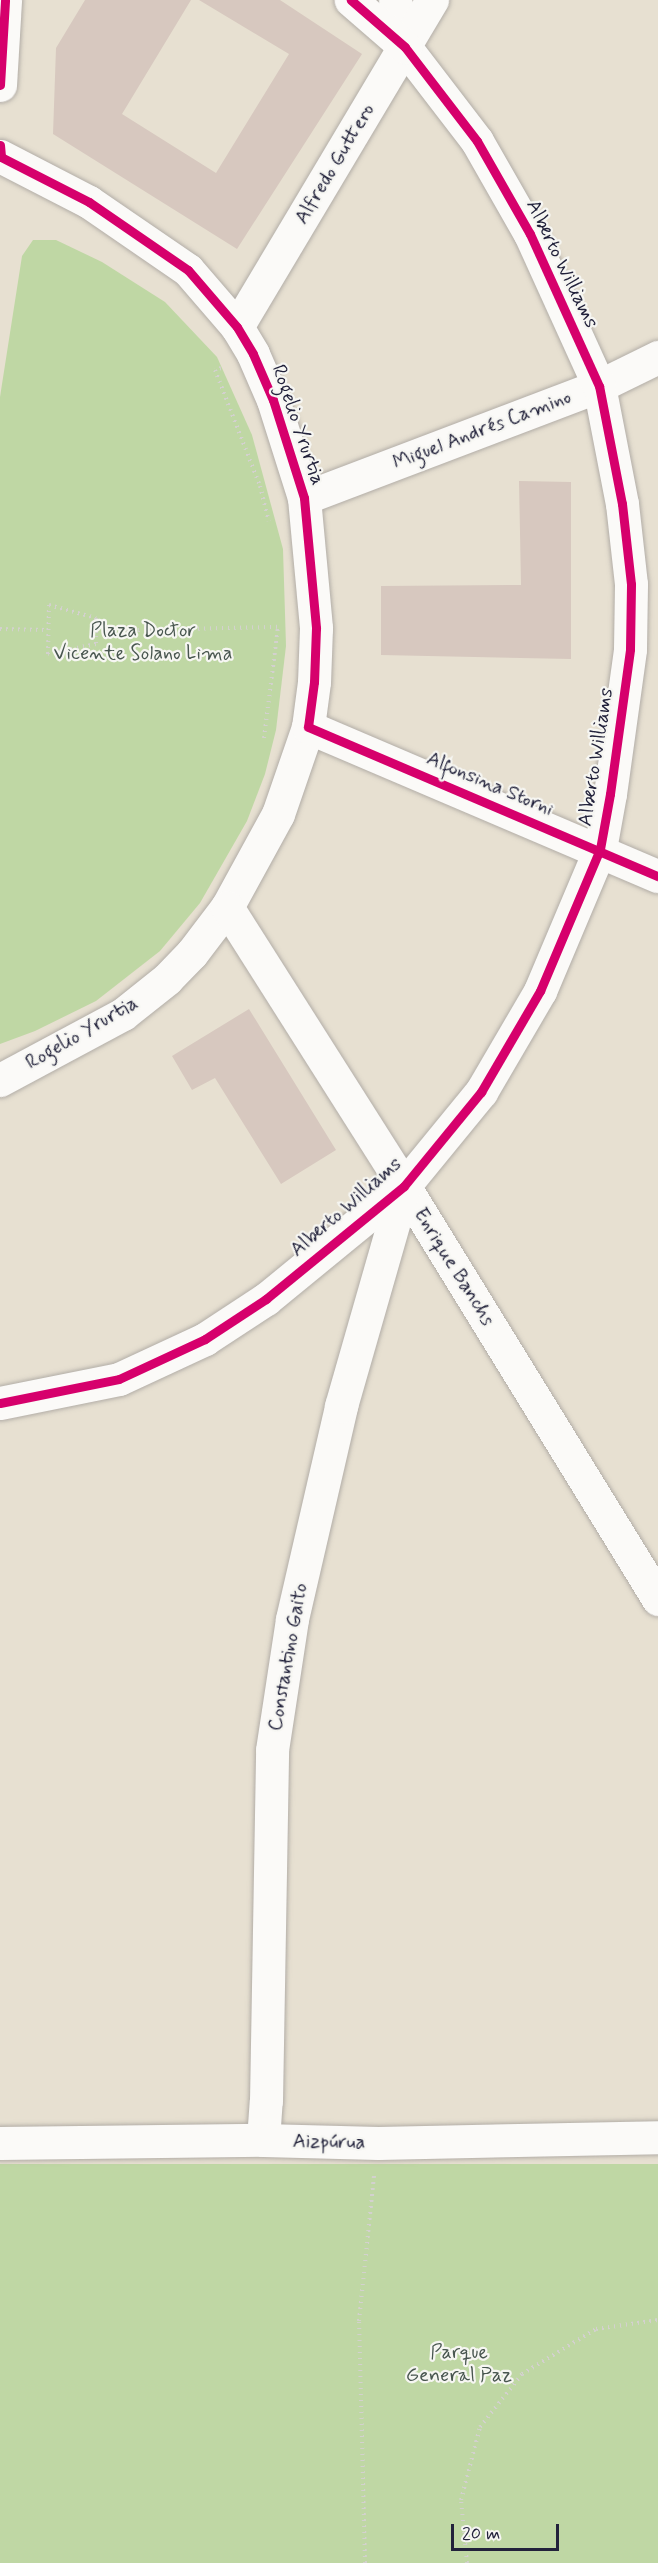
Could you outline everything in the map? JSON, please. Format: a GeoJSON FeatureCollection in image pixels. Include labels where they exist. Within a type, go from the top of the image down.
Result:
{"type":"FeatureCollection","features":[{"type":"Feature","properties":{"kind":"street"},"geometry":{"type":"LineString","coordinates":[[0,85],[5,0]]}},
{"type":"Feature","properties":{"kind":"street","name":"Alberto Williams"},"geometry":{"type":"LineString","coordinates":[[0,1403],[119,1379],[205,1339],[266,1299],[404,1186],[487,1082],[540,991],[600,849],[630,649],[630,584],[622,504],[599,386],[530,234],[477,141],[405,47],[351,0]]}},
{"type":"Feature","properties":{"kind":"street"},"geometry":{"type":"LineString","coordinates":[[395,0],[405,47]]}},
{"type":"Feature","properties":{"kind":"street","name":"Alfredo Guttero"},"geometry":{"type":"LineString","coordinates":[[245,341],[432,0]]}},
{"type":"Feature","properties":{"kind":"street"},"geometry":{"type":"LineString","coordinates":[[0,145],[0,164]]}},
{"type":"Feature","properties":{"kind":"street","name":"Rogelio Yrurtia"},"geometry":{"type":"LineString","coordinates":[[0,156],[89,202],[188,270],[245,341],[273,400],[304,498],[316,628],[314,682],[308,727],[278,814],[227,907],[192,953],[167,979],[123,1014],[0,1080]]}},
{"type":"Feature","properties":{"kind":"street","name":"Miguel Andrés Camino"},"geometry":{"type":"LineString","coordinates":[[304,498],[599,386],[658,357]]}},
{"type":"Feature","properties":{"kind":"street","name":"Alfonsina Storni"},"geometry":{"type":"LineString","coordinates":[[308,727],[600,849],[658,876]]}},
{"type":"Feature","properties":{"kind":"street","name":"Enrique Banchs"},"geometry":{"type":"LineString","coordinates":[[227,907],[404,1186],[658,1599]]}},
{"type":"Feature","properties":{"kind":"street","name":"Constantino Gaito"},"geometry":{"type":"LineString","coordinates":[[263,2140],[266,2101],[272,1750],[288,1641],[340,1407],[404,1186]]}},
{"type":"Feature","properties":{"kind":"street","name":"Aizpúrua"},"geometry":{"type":"LineString","coordinates":[[0,2143],[263,2140],[378,2143],[658,2137]]}},
{"type":"Feature","properties":{"kind":"path"},"geometry":{"type":"LineString","coordinates":[[245,341],[215,370],[260,486],[271,529]]}},
{"type":"Feature","properties":{"kind":"path"},"geometry":{"type":"LineString","coordinates":[[49,605],[96,618],[96,644],[48,654],[47,630],[49,605]]}},
{"type":"Feature","properties":{"kind":"path"},"geometry":{"type":"LineString","coordinates":[[263,741],[278,616]]}},
{"type":"Feature","properties":{"kind":"path"},"geometry":{"type":"LineString","coordinates":[[96,631],[316,628]]}},
{"type":"Feature","properties":{"kind":"path"},"geometry":{"type":"LineString","coordinates":[[0,629],[47,630]]}},
{"type":"Feature","properties":{"kind":"path"},"geometry":{"type":"LineString","coordinates":[[365,2563],[359,2321],[378,2143]]}},
{"type":"Feature","properties":{"kind":"path"},"geometry":{"type":"LineString","coordinates":[[467,2563],[461,2500],[480,2427],[522,2374],[596,2329],[658,2319]]}},
{"type":"Feature","properties":{"kind":"green space","name":"Plaza Doctor Vicente Solano Lima"},"geometry":{"type":"Polygon","coordinates":[[[33,240],[56,240],[102,262],[165,302],[217,357],[252,435],[283,549],[286,646],[276,730],[265,774],[247,821],[200,903],[160,951],[96,1001],[35,1031],[0,1044],[0,397],[22,256],[33,240]]]}},
{"type":"Feature","properties":{"kind":"green space","name":"Parque General Paz"},"geometry":{"type":"Polygon","coordinates":[[[0,2164],[658,2164],[658,2563],[0,2563],[0,2164]]]}},
{"type":"Feature","properties":{"kind":"building"},"geometry":{"type":"Polygon","coordinates":[[[85,0],[191,0],[122,114],[216,173],[289,54],[199,0],[280,0],[362,54],[237,249],[53,134],[56,48],[85,0]]]}},
{"type":"Feature","properties":{"kind":"building"},"geometry":{"type":"Polygon","coordinates":[[[519,481],[571,482],[571,659],[381,655],[381,586],[521,585],[519,481]]]}},
{"type":"Feature","properties":{"kind":"building"},"geometry":{"type":"Polygon","coordinates":[[[249,1009],[336,1150],[281,1184],[215,1078],[192,1090],[172,1056],[249,1009]]]}},
{"type":"Feature","properties":{"kind":"cycle path"},"geometry":{"type":"LineString","coordinates":[[0,85],[5,0]]}},
{"type":"Feature","properties":{"kind":"cycle path"},"geometry":{"type":"LineString","coordinates":[[0,1403],[119,1379],[205,1339],[266,1299],[404,1186],[481,1092],[540,991],[600,849],[630,649],[631,584],[622,504],[599,386],[530,234],[477,141],[405,47],[351,0]]}},
{"type":"Feature","properties":{"kind":"cycle path"},"geometry":{"type":"LineString","coordinates":[[0,145],[1,157],[89,202],[188,270],[237,327],[253,354],[273,400],[304,498],[316,628],[314,682],[308,727],[658,876]]}}]}
